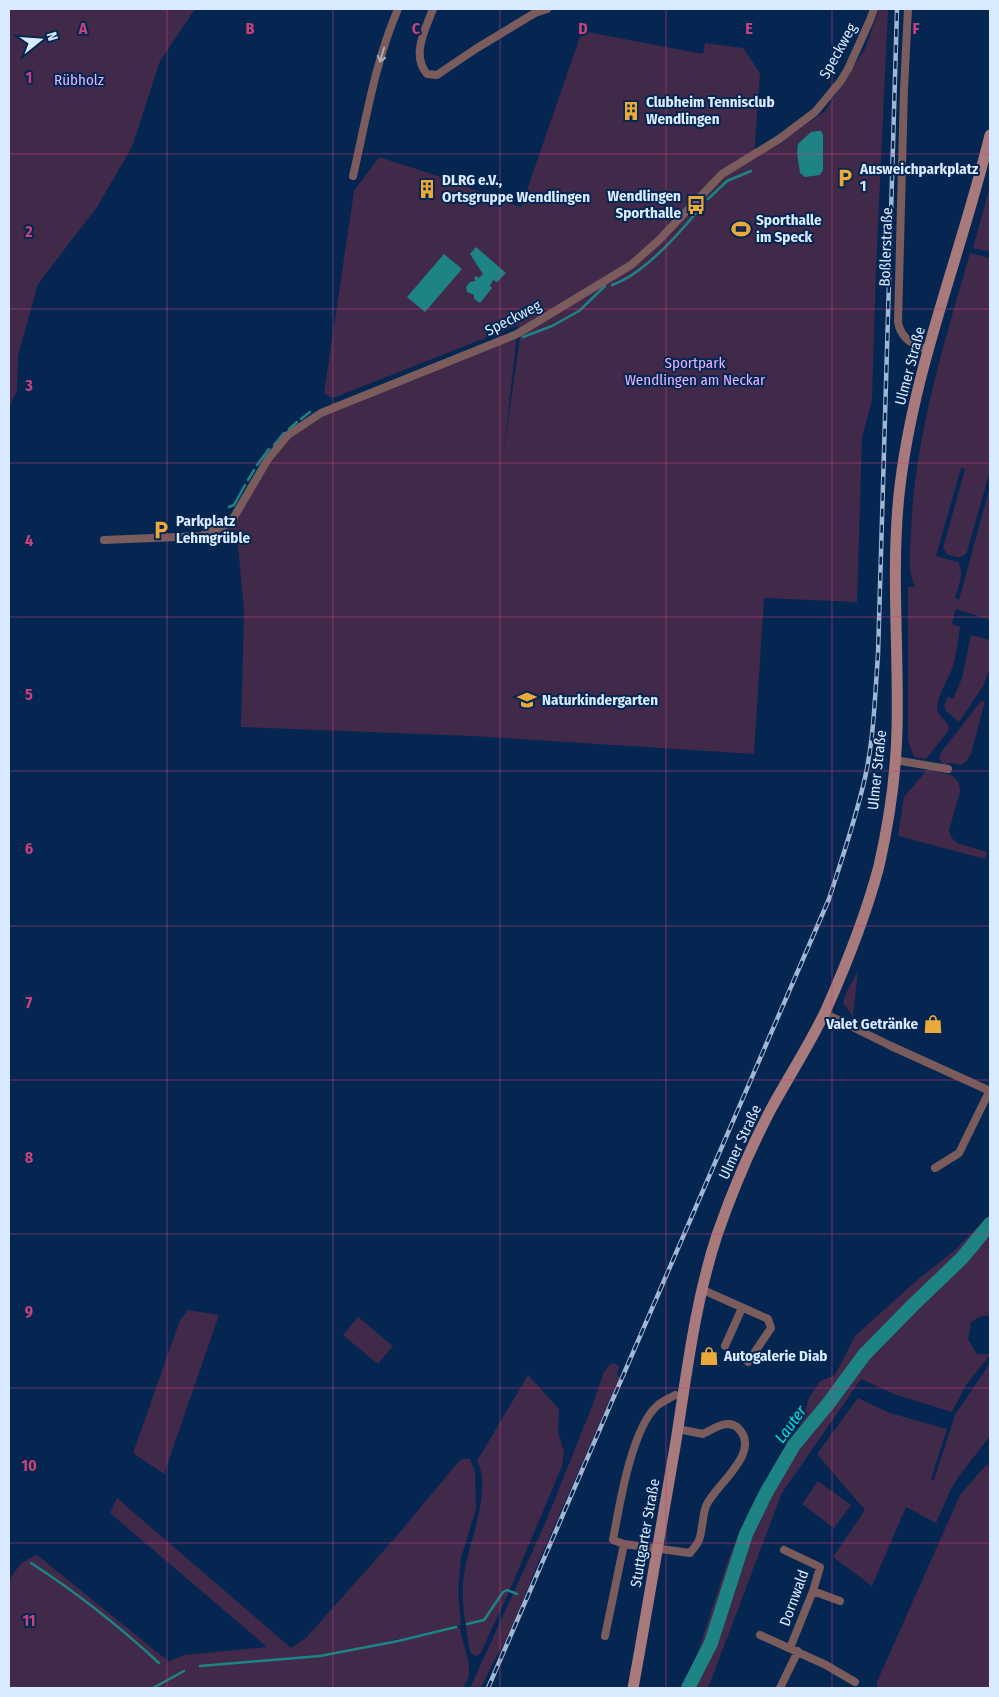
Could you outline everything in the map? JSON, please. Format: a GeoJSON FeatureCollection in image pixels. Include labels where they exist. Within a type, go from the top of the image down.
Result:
{"type":"FeatureCollection","features":[{"type":"Feature","properties":{"kind":"main road","name":"Ulmer Straße"},"geometry":{"type":"LineString","coordinates":[[685,1382],[702,1290],[716,1238],[739,1175],[769,1114],[824,1013],[859,931],[879,865],[895,760],[897,730],[896,565],[899,499],[909,431],[928,350],[972,206],[990,135]]}},
{"type":"Feature","properties":{"kind":"main road","name":"Stuttgarter Straße"},"geometry":{"type":"LineString","coordinates":[[633,1688],[685,1382]]}},
{"type":"Feature","properties":{"kind":"street"},"geometry":{"type":"LineString","coordinates":[[353,176],[365,113],[391,26],[398,9]]}},
{"type":"Feature","properties":{"kind":"street"},"geometry":{"type":"LineString","coordinates":[[432,9],[421,43],[419,57],[421,67],[427,74],[437,75],[535,13],[547,9]]}},
{"type":"Feature","properties":{"kind":"street","name":"Speckweg"},"geometry":{"type":"LineString","coordinates":[[104,540],[201,536],[224,526],[234,517],[268,459],[288,435],[321,413],[343,402],[517,334],[631,265],[658,241],[722,174],[779,139],[815,112],[840,82],[848,69],[874,9]]}},
{"type":"Feature","properties":{"kind":"street","name":"Boßlerstraße"},"geometry":{"type":"LineString","coordinates":[[908,9],[898,322],[899,331],[905,339],[928,350]]}},
{"type":"Feature","properties":{"kind":"street"},"geometry":{"type":"LineString","coordinates":[[895,760],[948,769]]}},
{"type":"Feature","properties":{"kind":"street"},"geometry":{"type":"LineString","coordinates":[[824,1013],[876,1039],[990,1090],[959,1153],[935,1168]]}},
{"type":"Feature","properties":{"kind":"street"},"geometry":{"type":"LineString","coordinates":[[702,1290],[768,1319],[771,1328],[748,1362]]}},
{"type":"Feature","properties":{"kind":"street"},"geometry":{"type":"LineString","coordinates":[[725,1346],[742,1308]]}},
{"type":"Feature","properties":{"kind":"street"},"geometry":{"type":"LineString","coordinates":[[675,1395],[657,1405],[644,1424],[630,1458],[613,1540],[624,1544],[690,1553],[698,1542],[706,1506],[736,1468],[746,1446],[744,1437],[733,1424],[721,1425],[703,1434],[678,1429]]}},
{"type":"Feature","properties":{"kind":"street"},"geometry":{"type":"LineString","coordinates":[[605,1636],[624,1544]]}},
{"type":"Feature","properties":{"kind":"street","name":"Dornwald"},"geometry":{"type":"LineString","coordinates":[[780,1688],[820,1567],[784,1550]]}},
{"type":"Feature","properties":{"kind":"street"},"geometry":{"type":"LineString","coordinates":[[813,1591],[840,1601]]}},
{"type":"Feature","properties":{"kind":"street","name":"Dornwald"},"geometry":{"type":"LineString","coordinates":[[760,1635],[826,1665],[855,1682]]}},
{"type":"Feature","properties":{"kind":"green space","name":"Rübholz"},"geometry":{"type":"Polygon","coordinates":[[[9,9],[195,9],[160,61],[132,147],[97,207],[38,284],[18,356],[17,390],[9,408],[9,9]]]}},
{"type":"Feature","properties":{"kind":"green space","name":"Sportpark Wendlingen am Neckar"},"geometry":{"type":"Polygon","coordinates":[[[879,9],[888,9],[872,400],[862,438],[857,602],[764,598],[754,754],[471,736],[241,727],[244,611],[238,546],[234,536],[224,526],[288,435],[321,413],[517,334],[504,450],[520,337],[518,325],[333,398],[324,394],[354,191],[379,157],[435,175],[521,207],[582,31],[703,54],[705,43],[743,48],[760,73],[754,158],[825,111],[865,49],[879,9]]]}},
{"type":"Feature","properties":{"kind":"green space"},"geometry":{"type":"Polygon","coordinates":[[[990,186],[990,252],[973,248],[990,186]]]}},
{"type":"Feature","properties":{"kind":"green space"},"geometry":{"type":"Polygon","coordinates":[[[970,253],[990,258],[990,471],[967,552],[963,556],[958,557],[947,554],[943,548],[965,469],[961,468],[936,556],[958,562],[961,575],[955,598],[959,600],[990,486],[990,620],[956,609],[955,611],[952,624],[960,627],[956,651],[953,666],[941,692],[937,707],[939,714],[948,724],[949,730],[926,759],[914,757],[908,741],[908,587],[915,587],[912,580],[910,559],[914,495],[918,460],[932,390],[970,253]]]}},
{"type":"Feature","properties":{"kind":"green space"},"geometry":{"type":"Polygon","coordinates":[[[971,635],[990,640],[990,669],[983,686],[959,722],[946,711],[944,706],[948,697],[953,699],[962,678],[971,635]]]}},
{"type":"Feature","properties":{"kind":"green space"},"geometry":{"type":"Polygon","coordinates":[[[981,701],[985,701],[971,754],[966,762],[961,765],[949,763],[946,765],[941,762],[939,758],[942,751],[981,701]]]}},
{"type":"Feature","properties":{"kind":"green space"},"geometry":{"type":"Polygon","coordinates":[[[926,771],[944,773],[954,777],[957,781],[960,792],[949,830],[951,837],[957,843],[987,852],[985,859],[898,836],[904,797],[926,771]]]}},
{"type":"Feature","properties":{"kind":"green space"},"geometry":{"type":"Polygon","coordinates":[[[858,971],[853,1014],[855,1020],[843,1003],[845,995],[858,971]]]}},
{"type":"Feature","properties":{"kind":"green space"},"geometry":{"type":"Polygon","coordinates":[[[990,1214],[990,1315],[979,1317],[971,1322],[968,1339],[977,1354],[990,1355],[966,1385],[952,1412],[894,1394],[861,1379],[782,1493],[708,1688],[682,1688],[698,1652],[728,1560],[750,1508],[778,1459],[800,1426],[809,1398],[820,1381],[835,1375],[855,1336],[916,1281],[954,1251],[990,1214]]]}},
{"type":"Feature","properties":{"kind":"green space"},"geometry":{"type":"Polygon","coordinates":[[[188,1310],[219,1315],[164,1474],[133,1453],[180,1320],[188,1310]]]}},
{"type":"Feature","properties":{"kind":"green space"},"geometry":{"type":"Polygon","coordinates":[[[358,1317],[393,1346],[378,1364],[343,1335],[358,1317]]]}},
{"type":"Feature","properties":{"kind":"green space"},"geometry":{"type":"Polygon","coordinates":[[[990,1363],[990,1436],[959,1476],[936,1523],[906,1507],[872,1586],[833,1557],[865,1510],[817,1454],[858,1398],[890,1413],[947,1429],[931,1479],[934,1480],[955,1415],[990,1363]]]}},
{"type":"Feature","properties":{"kind":"green space"},"geometry":{"type":"Polygon","coordinates":[[[610,1364],[616,1364],[619,1367],[617,1375],[620,1377],[538,1563],[509,1635],[481,1688],[470,1688],[544,1526],[604,1372],[610,1364]]]}},
{"type":"Feature","properties":{"kind":"green space"},"geometry":{"type":"Polygon","coordinates":[[[528,1375],[559,1409],[558,1432],[564,1452],[562,1466],[509,1592],[480,1654],[475,1656],[470,1652],[464,1614],[463,1584],[466,1562],[481,1501],[481,1473],[477,1461],[528,1375]]]}},
{"type":"Feature","properties":{"kind":"green space"},"geometry":{"type":"Polygon","coordinates":[[[470,1459],[475,1472],[476,1509],[461,1558],[458,1592],[461,1625],[347,1651],[459,1626],[469,1664],[469,1676],[463,1688],[9,1688],[9,1580],[21,1563],[37,1555],[168,1661],[163,1664],[184,1655],[267,1647],[110,1513],[117,1498],[291,1648],[306,1638],[401,1531],[459,1461],[470,1459]]]}},
{"type":"Feature","properties":{"kind":"green space"},"geometry":{"type":"Polygon","coordinates":[[[987,1464],[990,1469],[990,1688],[877,1688],[877,1682],[960,1495],[987,1464]]]}},
{"type":"Feature","properties":{"kind":"green space"},"geometry":{"type":"Polygon","coordinates":[[[818,1481],[851,1505],[834,1528],[802,1504],[818,1481]]]}},
{"type":"Feature","properties":{"kind":"shaded area"},"geometry":{"type":"Polygon","coordinates":[[[821,131],[823,135],[823,170],[820,175],[805,177],[800,173],[797,153],[798,144],[811,132],[821,131]]]}},
{"type":"Feature","properties":{"kind":"shaded area"},"geometry":{"type":"Polygon","coordinates":[[[476,247],[506,273],[497,282],[493,280],[490,286],[492,288],[480,303],[474,299],[474,295],[467,292],[466,287],[470,282],[476,281],[474,278],[476,276],[479,278],[483,274],[470,254],[476,247]]]}},
{"type":"Feature","properties":{"kind":"shaded area"},"geometry":{"type":"Polygon","coordinates":[[[444,254],[462,269],[425,312],[407,297],[444,254]]]}},
{"type":"Feature","properties":{"kind":"waterway"},"geometry":{"type":"LineString","coordinates":[[708,199],[727,181],[751,171]]}},
{"type":"Feature","properties":{"kind":"waterway"},"geometry":{"type":"LineString","coordinates":[[612,285],[624,280],[648,263],[671,241],[700,208]]}},
{"type":"Feature","properties":{"kind":"waterway"},"geometry":{"type":"LineString","coordinates":[[523,337],[552,326],[579,311],[605,286]]}},
{"type":"Feature","properties":{"kind":"waterway"},"geometry":{"type":"LineString","coordinates":[[301,419],[310,412]]}},
{"type":"Feature","properties":{"kind":"waterway"},"geometry":{"type":"LineString","coordinates":[[289,429],[297,422]]}},
{"type":"Feature","properties":{"kind":"waterway"},"geometry":{"type":"LineString","coordinates":[[274,445],[284,433]]}},
{"type":"Feature","properties":{"kind":"waterway"},"geometry":{"type":"LineString","coordinates":[[257,465],[269,449]]}},
{"type":"Feature","properties":{"kind":"waterway"},"geometry":{"type":"LineString","coordinates":[[248,480],[254,470]]}},
{"type":"Feature","properties":{"kind":"waterway"},"geometry":{"type":"LineString","coordinates":[[229,507],[234,505],[245,485]]}},
{"type":"Feature","properties":{"kind":"waterway","name":"Lauter"},"geometry":{"type":"LineString","coordinates":[[688,1688],[711,1643],[746,1534],[766,1493],[794,1445],[828,1404],[864,1355],[962,1258],[990,1224]]}},
{"type":"Feature","properties":{"kind":"waterway"},"geometry":{"type":"LineString","coordinates":[[31,1563],[97,1610],[159,1663]]}},
{"type":"Feature","properties":{"kind":"waterway"},"geometry":{"type":"LineString","coordinates":[[467,1624],[484,1620],[503,1592],[507,1590],[517,1594]]}},
{"type":"Feature","properties":{"kind":"waterway"},"geometry":{"type":"LineString","coordinates":[[200,1666],[320,1656],[398,1641],[456,1627]]}},
{"type":"Feature","properties":{"kind":"waterway"},"geometry":{"type":"LineString","coordinates":[[153,1688],[184,1671]]}},
{"type":"Feature","properties":{"kind":"railway"},"geometry":{"type":"LineString","coordinates":[[488,1688],[829,899],[849,837],[866,773],[871,744],[878,655],[897,9]]}},
{"type":"Feature","properties":{"kind":"place","name":"Clubheim Tennisclub Wendlingen"},"geometry":{"type":"Point","coordinates":[631,111]}},
{"type":"Feature","properties":{"kind":"place","name":"Ausweichparkplatz 1"},"geometry":{"type":"Point","coordinates":[845,178]}},
{"type":"Feature","properties":{"kind":"place","name":"DLRG e.V., Ortsgruppe Wendlingen"},"geometry":{"type":"Point","coordinates":[427,189]}},
{"type":"Feature","properties":{"kind":"place","name":"Wendlingen Sporthalle"},"geometry":{"type":"Point","coordinates":[696,205]}},
{"type":"Feature","properties":{"kind":"place","name":"Sporthalle im Speck"},"geometry":{"type":"Point","coordinates":[741,229]}},
{"type":"Feature","properties":{"kind":"place","name":"Parkplatz Lehmgrüble"},"geometry":{"type":"Point","coordinates":[161,530]}},
{"type":"Feature","properties":{"kind":"place","name":"Naturkindergarten"},"geometry":{"type":"Point","coordinates":[527,700]}},
{"type":"Feature","properties":{"kind":"place","name":"Valet Getränke"},"geometry":{"type":"Point","coordinates":[933,1024]}},
{"type":"Feature","properties":{"kind":"place","name":"Autogalerie Diab"},"geometry":{"type":"Point","coordinates":[709,1356]}}]}
